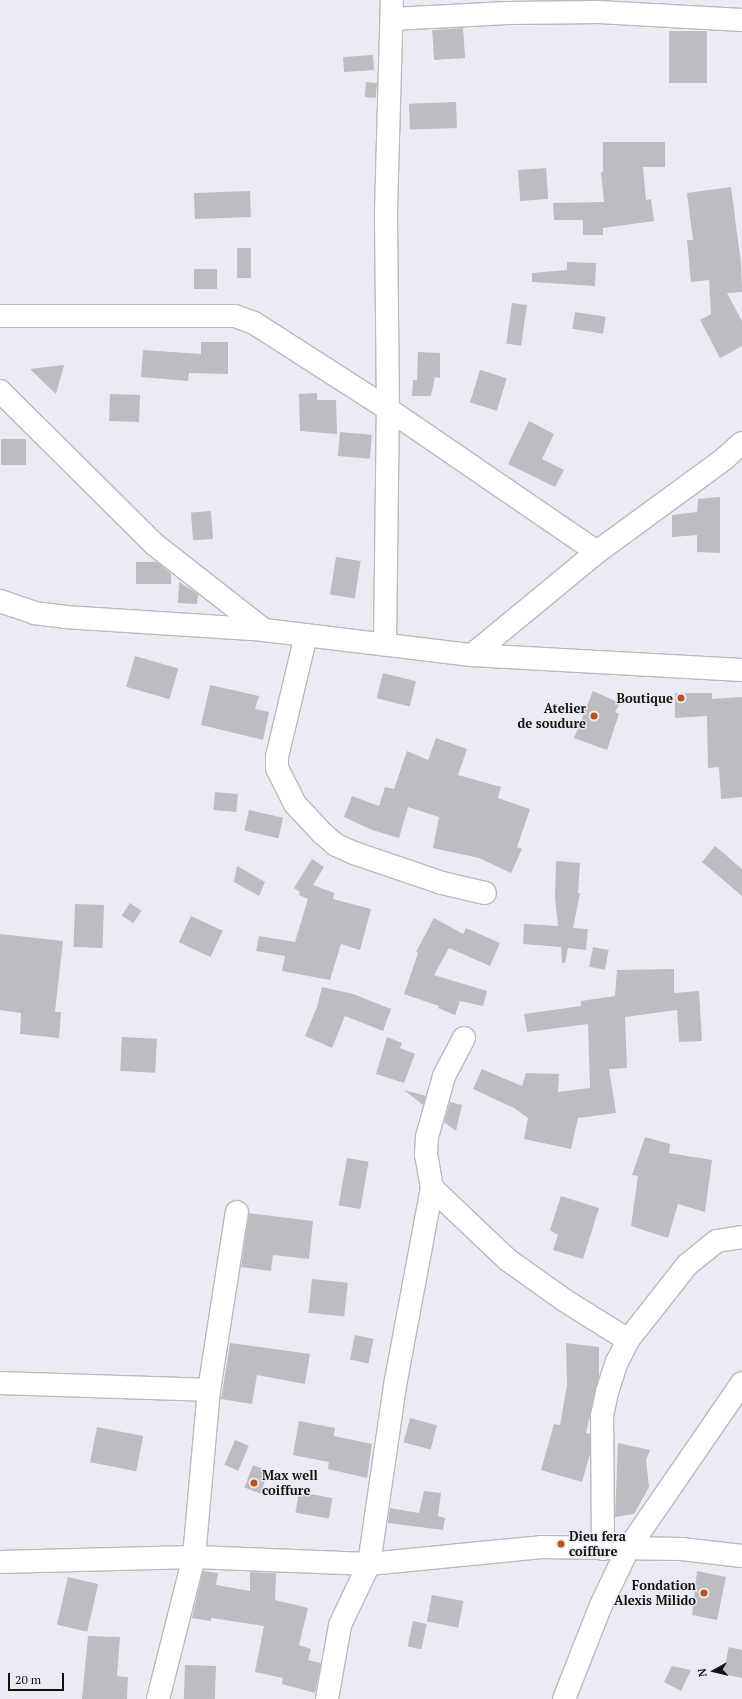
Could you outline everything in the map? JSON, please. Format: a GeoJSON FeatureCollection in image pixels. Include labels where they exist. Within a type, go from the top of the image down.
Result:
{"type":"FeatureCollection","features":[{"type":"Feature","properties":{"kind":"street"},"geometry":{"type":"LineString","coordinates":[[385,644],[388,409],[386,211],[392,10],[508,13],[599,12],[742,20]]}},
{"type":"Feature","properties":{"kind":"street"},"geometry":{"type":"LineString","coordinates":[[0,316],[235,316],[270,331],[388,409],[597,552]]}},
{"type":"Feature","properties":{"kind":"street"},"geometry":{"type":"LineString","coordinates":[[0,391],[154,544],[264,630]]}},
{"type":"Feature","properties":{"kind":"street"},"geometry":{"type":"LineString","coordinates":[[472,655],[597,552],[724,459],[742,443]]}},
{"type":"Feature","properties":{"kind":"street"},"geometry":{"type":"LineString","coordinates":[[0,601],[34,613],[65,617],[264,630],[472,655],[742,670]]}},
{"type":"Feature","properties":{"kind":"street"},"geometry":{"type":"LineString","coordinates":[[306,635],[277,757],[277,768],[295,804],[322,833],[336,845],[354,853],[442,883],[485,892]]}},
{"type":"Feature","properties":{"kind":"street"},"geometry":{"type":"LineString","coordinates":[[327,1699],[340,1625],[369,1564],[396,1380],[432,1188],[426,1155],[427,1136],[444,1076],[464,1038]]}},
{"type":"Feature","properties":{"kind":"street"},"geometry":{"type":"LineString","coordinates":[[432,1188],[508,1260],[564,1300],[628,1340]]}},
{"type":"Feature","properties":{"kind":"street"},"geometry":{"type":"LineString","coordinates":[[158,1699],[194,1557],[209,1390],[237,1212]]}},
{"type":"Feature","properties":{"kind":"street"},"geometry":{"type":"LineString","coordinates":[[603,1549],[602,1416],[611,1375],[628,1340],[668,1287],[703,1250],[717,1241],[742,1237]]}},
{"type":"Feature","properties":{"kind":"street"},"geometry":{"type":"LineString","coordinates":[[564,1699],[601,1604],[628,1549],[742,1383]]}},
{"type":"Feature","properties":{"kind":"street"},"geometry":{"type":"LineString","coordinates":[[0,1384],[209,1390]]}},
{"type":"Feature","properties":{"kind":"street"},"geometry":{"type":"LineString","coordinates":[[0,1562],[194,1557],[369,1564],[445,1559],[519,1548],[682,1549],[742,1556]]}},
{"type":"Feature","properties":{"kind":"building"},"geometry":{"type":"Polygon","coordinates":[[[463,28],[465,58],[434,60],[432,30],[463,28]]]}},
{"type":"Feature","properties":{"kind":"building"},"geometry":{"type":"Polygon","coordinates":[[[669,31],[707,31],[707,83],[669,83],[669,31]]]}},
{"type":"Feature","properties":{"kind":"building"},"geometry":{"type":"Polygon","coordinates":[[[373,55],[374,70],[344,72],[343,57],[373,55]]]}},
{"type":"Feature","properties":{"kind":"building"},"geometry":{"type":"Polygon","coordinates":[[[366,82],[377,83],[376,98],[365,97],[366,82]]]}},
{"type":"Feature","properties":{"kind":"building"},"geometry":{"type":"Polygon","coordinates":[[[456,102],[457,128],[410,130],[409,104],[456,102]]]}},
{"type":"Feature","properties":{"kind":"building"},"geometry":{"type":"Polygon","coordinates":[[[603,142],[665,142],[665,167],[643,167],[646,200],[651,199],[654,221],[603,228],[603,235],[583,235],[583,220],[554,220],[553,203],[604,202],[601,173],[603,172],[603,142]]]}},
{"type":"Feature","properties":{"kind":"building"},"geometry":{"type":"Polygon","coordinates":[[[546,168],[548,199],[520,201],[518,170],[546,168]]]}},
{"type":"Feature","properties":{"kind":"building"},"geometry":{"type":"Polygon","coordinates":[[[731,187],[741,263],[742,292],[727,293],[742,321],[742,346],[720,358],[700,320],[711,314],[709,280],[691,282],[687,240],[693,240],[687,193],[731,187]]]}},
{"type":"Feature","properties":{"kind":"building"},"geometry":{"type":"Polygon","coordinates":[[[250,191],[251,217],[195,219],[194,193],[250,191]]]}},
{"type":"Feature","properties":{"kind":"building"},"geometry":{"type":"Polygon","coordinates":[[[237,248],[251,248],[251,278],[237,278],[237,248]]]}},
{"type":"Feature","properties":{"kind":"building"},"geometry":{"type":"Polygon","coordinates":[[[567,262],[596,263],[595,286],[532,282],[532,273],[567,270],[567,262]]]}},
{"type":"Feature","properties":{"kind":"building"},"geometry":{"type":"Polygon","coordinates":[[[194,269],[217,269],[217,289],[194,289],[194,269]]]}},
{"type":"Feature","properties":{"kind":"building"},"geometry":{"type":"Polygon","coordinates":[[[512,303],[527,305],[521,346],[506,344],[512,303]]]}},
{"type":"Feature","properties":{"kind":"building"},"geometry":{"type":"Polygon","coordinates":[[[575,312],[606,317],[603,334],[572,329],[575,312]]]}},
{"type":"Feature","properties":{"kind":"building"},"geometry":{"type":"Polygon","coordinates":[[[201,342],[228,342],[228,374],[189,373],[188,381],[141,377],[143,350],[201,354],[201,342]]]}},
{"type":"Feature","properties":{"kind":"building"},"geometry":{"type":"Polygon","coordinates":[[[418,352],[440,353],[440,378],[435,377],[431,396],[412,396],[413,380],[417,380],[418,352]]]}},
{"type":"Feature","properties":{"kind":"building"},"geometry":{"type":"Polygon","coordinates":[[[64,365],[56,394],[30,369],[64,365]]]}},
{"type":"Feature","properties":{"kind":"building"},"geometry":{"type":"Polygon","coordinates":[[[480,370],[507,378],[497,411],[470,403],[480,370]]]}},
{"type":"Feature","properties":{"kind":"building"},"geometry":{"type":"Polygon","coordinates":[[[317,393],[317,400],[336,400],[337,434],[300,431],[299,394],[317,393]]]}},
{"type":"Feature","properties":{"kind":"building"},"geometry":{"type":"Polygon","coordinates":[[[110,394],[140,395],[139,422],[109,421],[110,394]]]}},
{"type":"Feature","properties":{"kind":"building"},"geometry":{"type":"Polygon","coordinates":[[[529,421],[554,434],[542,459],[564,470],[555,487],[508,464],[529,421]]]}},
{"type":"Feature","properties":{"kind":"building"},"geometry":{"type":"Polygon","coordinates":[[[340,432],[372,435],[370,459],[338,456],[340,432]]]}},
{"type":"Feature","properties":{"kind":"building"},"geometry":{"type":"Polygon","coordinates":[[[1,439],[26,439],[26,465],[1,465],[1,439]]]}},
{"type":"Feature","properties":{"kind":"building"},"geometry":{"type":"Polygon","coordinates":[[[720,497],[720,553],[697,552],[697,535],[672,537],[672,515],[697,512],[698,499],[720,497]]]}},
{"type":"Feature","properties":{"kind":"building"},"geometry":{"type":"Polygon","coordinates":[[[211,511],[213,539],[193,540],[191,512],[211,511]]]}},
{"type":"Feature","properties":{"kind":"building"},"geometry":{"type":"Polygon","coordinates":[[[336,557],[361,561],[355,598],[330,595],[336,557]]]}},
{"type":"Feature","properties":{"kind":"building"},"geometry":{"type":"Polygon","coordinates":[[[136,562],[157,562],[171,574],[171,584],[136,584],[136,562]]]}},
{"type":"Feature","properties":{"kind":"building"},"geometry":{"type":"Polygon","coordinates":[[[179,582],[198,594],[197,604],[178,603],[179,582]]]}},
{"type":"Feature","properties":{"kind":"building"},"geometry":{"type":"Polygon","coordinates":[[[135,656],[178,668],[169,699],[126,687],[135,656]]]}},
{"type":"Feature","properties":{"kind":"building"},"geometry":{"type":"Polygon","coordinates":[[[383,673],[416,681],[410,706],[377,698],[383,673]]]}},
{"type":"Feature","properties":{"kind":"building"},"geometry":{"type":"Polygon","coordinates":[[[210,685],[259,696],[255,709],[269,712],[263,740],[201,725],[210,685]]]}},
{"type":"Feature","properties":{"kind":"building"},"geometry":{"type":"Polygon","coordinates":[[[593,691],[620,703],[615,712],[619,714],[607,750],[574,738],[593,691]]]}},
{"type":"Feature","properties":{"kind":"building"},"geometry":{"type":"Polygon","coordinates":[[[675,693],[712,693],[712,699],[742,697],[742,797],[721,799],[719,767],[708,768],[707,716],[675,718],[675,693]]]}},
{"type":"Feature","properties":{"kind":"building"},"geometry":{"type":"Polygon","coordinates":[[[436,738],[467,749],[458,775],[501,787],[498,798],[530,809],[517,847],[522,849],[511,873],[479,858],[433,848],[439,817],[408,807],[399,838],[372,830],[344,817],[352,796],[379,806],[385,787],[394,789],[407,751],[428,760],[436,738]]]}},
{"type":"Feature","properties":{"kind":"building"},"geometry":{"type":"Polygon","coordinates":[[[215,792],[238,794],[236,812],[213,810],[215,792]]]}},
{"type":"Feature","properties":{"kind":"building"},"geometry":{"type":"Polygon","coordinates":[[[249,810],[283,818],[278,838],[244,830],[249,810]]]}},
{"type":"Feature","properties":{"kind":"building"},"geometry":{"type":"Polygon","coordinates":[[[715,846],[742,869],[742,896],[702,862],[715,846]]]}},
{"type":"Feature","properties":{"kind":"building"},"geometry":{"type":"Polygon","coordinates":[[[312,859],[324,867],[313,885],[334,893],[333,899],[371,909],[360,950],[341,944],[330,980],[282,971],[285,956],[256,951],[259,936],[295,942],[308,899],[299,895],[300,892],[294,888],[312,859]]]}},
{"type":"Feature","properties":{"kind":"building"},"geometry":{"type":"Polygon","coordinates":[[[556,861],[580,863],[578,893],[580,893],[573,928],[588,929],[586,950],[568,948],[565,963],[562,963],[561,947],[523,944],[524,924],[558,926],[555,898],[556,861]]]}},
{"type":"Feature","properties":{"kind":"building"},"geometry":{"type":"Polygon","coordinates":[[[237,866],[265,882],[259,896],[234,882],[237,866]]]}},
{"type":"Feature","properties":{"kind":"building"},"geometry":{"type":"Polygon","coordinates":[[[130,903],[142,911],[133,923],[122,915],[130,903]]]}},
{"type":"Feature","properties":{"kind":"building"},"geometry":{"type":"Polygon","coordinates":[[[75,904],[104,905],[102,948],[73,947],[75,904]]]}},
{"type":"Feature","properties":{"kind":"building"},"geometry":{"type":"Polygon","coordinates":[[[191,916],[223,931],[210,957],[179,942],[191,916]]]}},
{"type":"Feature","properties":{"kind":"building"},"geometry":{"type":"Polygon","coordinates":[[[434,918],[463,934],[466,928],[500,943],[490,966],[449,948],[434,975],[487,991],[483,1006],[460,1001],[455,1015],[438,1008],[439,1006],[404,994],[418,953],[416,952],[434,918]]]}},
{"type":"Feature","properties":{"kind":"building"},"geometry":{"type":"Polygon","coordinates":[[[0,934],[63,941],[55,1012],[61,1012],[59,1038],[20,1034],[21,1013],[0,1010],[0,934]]]}},
{"type":"Feature","properties":{"kind":"building"},"geometry":{"type":"Polygon","coordinates":[[[593,947],[609,950],[605,970],[589,967],[593,947]]]}},
{"type":"Feature","properties":{"kind":"building"},"geometry":{"type":"Polygon","coordinates":[[[674,969],[674,993],[699,991],[702,1041],[679,1042],[677,1010],[625,1017],[627,1068],[609,1069],[616,1113],[578,1118],[571,1149],[524,1139],[528,1118],[514,1108],[473,1089],[482,1069],[522,1086],[526,1073],[559,1074],[558,1092],[590,1088],[588,1024],[527,1032],[524,1014],[581,1006],[581,1001],[615,996],[617,970],[674,969]]]}},
{"type":"Feature","properties":{"kind":"building"},"geometry":{"type":"Polygon","coordinates":[[[322,987],[353,994],[391,1009],[383,1031],[345,1016],[332,1048],[305,1036],[317,1007],[322,987]]]}},
{"type":"Feature","properties":{"kind":"building"},"geometry":{"type":"Polygon","coordinates":[[[122,1037],[157,1039],[155,1073],[120,1071],[122,1037]]]}},
{"type":"Feature","properties":{"kind":"building"},"geometry":{"type":"Polygon","coordinates":[[[387,1037],[402,1043],[400,1048],[415,1054],[404,1083],[376,1074],[387,1037]]]}},
{"type":"Feature","properties":{"kind":"building"},"geometry":{"type":"Polygon","coordinates":[[[404,1090],[426,1096],[423,1105],[404,1090]]]}},
{"type":"Feature","properties":{"kind":"building"},"geometry":{"type":"Polygon","coordinates":[[[450,1102],[462,1105],[456,1131],[444,1122],[450,1102]]]}},
{"type":"Feature","properties":{"kind":"building"},"geometry":{"type":"Polygon","coordinates":[[[645,1137],[670,1144],[669,1153],[712,1160],[705,1212],[678,1204],[668,1238],[631,1226],[638,1176],[632,1175],[645,1137]]]}},
{"type":"Feature","properties":{"kind":"building"},"geometry":{"type":"Polygon","coordinates":[[[347,1158],[369,1162],[360,1209],[339,1205],[347,1158]]]}},
{"type":"Feature","properties":{"kind":"building"},"geometry":{"type":"Polygon","coordinates":[[[561,1196],[599,1208],[583,1259],[553,1250],[558,1235],[550,1230],[561,1196]]]}},
{"type":"Feature","properties":{"kind":"building"},"geometry":{"type":"Polygon","coordinates":[[[249,1213],[313,1221],[309,1259],[273,1255],[271,1271],[241,1267],[249,1213]]]}},
{"type":"Feature","properties":{"kind":"building"},"geometry":{"type":"Polygon","coordinates":[[[312,1279],[348,1283],[344,1317],[308,1313],[312,1279]]]}},
{"type":"Feature","properties":{"kind":"building"},"geometry":{"type":"Polygon","coordinates":[[[355,1335],[374,1339],[368,1363],[350,1359],[355,1335]]]}},
{"type":"Feature","properties":{"kind":"building"},"geometry":{"type":"Polygon","coordinates":[[[230,1343],[310,1354],[305,1384],[257,1375],[252,1404],[221,1399],[230,1343]]]}},
{"type":"Feature","properties":{"kind":"building"},"geometry":{"type":"Polygon","coordinates":[[[566,1343],[599,1347],[599,1378],[586,1433],[590,1434],[590,1454],[582,1482],[541,1470],[554,1424],[560,1425],[567,1385],[566,1343]]]}},
{"type":"Feature","properties":{"kind":"building"},"geometry":{"type":"Polygon","coordinates":[[[410,1418],[437,1425],[431,1449],[404,1442],[410,1418]]]}},
{"type":"Feature","properties":{"kind":"building"},"geometry":{"type":"Polygon","coordinates":[[[299,1421],[335,1428],[334,1436],[372,1444],[367,1478],[328,1469],[329,1462],[293,1455],[299,1421]]]}},
{"type":"Feature","properties":{"kind":"building"},"geometry":{"type":"Polygon","coordinates":[[[97,1427],[143,1436],[136,1471],[90,1462],[97,1427]]]}},
{"type":"Feature","properties":{"kind":"building"},"geometry":{"type":"Polygon","coordinates":[[[235,1440],[249,1446],[238,1471],[224,1465],[235,1440]]]}},
{"type":"Feature","properties":{"kind":"building"},"geometry":{"type":"Polygon","coordinates":[[[618,1443],[650,1450],[646,1460],[649,1487],[634,1514],[615,1517],[618,1443]]]}},
{"type":"Feature","properties":{"kind":"building"},"geometry":{"type":"Polygon","coordinates":[[[253,1465],[269,1471],[260,1493],[244,1487],[253,1465]]]}},
{"type":"Feature","properties":{"kind":"building"},"geometry":{"type":"Polygon","coordinates":[[[424,1491],[441,1493],[438,1516],[445,1518],[443,1530],[388,1523],[390,1508],[419,1513],[424,1491]]]}},
{"type":"Feature","properties":{"kind":"building"},"geometry":{"type":"Polygon","coordinates":[[[299,1492],[332,1498],[329,1519],[295,1513],[299,1492]]]}},
{"type":"Feature","properties":{"kind":"building"},"geometry":{"type":"Polygon","coordinates":[[[203,1571],[218,1573],[216,1585],[250,1591],[250,1572],[276,1573],[275,1600],[308,1608],[299,1645],[311,1649],[308,1660],[321,1663],[315,1693],[282,1684],[283,1678],[255,1672],[264,1626],[211,1618],[211,1621],[192,1618],[203,1571]]]}},
{"type":"Feature","properties":{"kind":"building"},"geometry":{"type":"Polygon","coordinates":[[[697,1571],[726,1577],[717,1620],[692,1615],[697,1571]]]}},
{"type":"Feature","properties":{"kind":"building"},"geometry":{"type":"Polygon","coordinates":[[[68,1577],[98,1584],[87,1632],[57,1625],[68,1577]]]}},
{"type":"Feature","properties":{"kind":"building"},"geometry":{"type":"Polygon","coordinates":[[[432,1595],[463,1601],[458,1628],[427,1622],[432,1595]]]}},
{"type":"Feature","properties":{"kind":"building"},"geometry":{"type":"Polygon","coordinates":[[[413,1621],[427,1624],[421,1649],[408,1646],[413,1621]]]}},
{"type":"Feature","properties":{"kind":"building"},"geometry":{"type":"Polygon","coordinates":[[[88,1636],[120,1637],[117,1676],[128,1677],[127,1699],[82,1699],[88,1636]]]}},
{"type":"Feature","properties":{"kind":"building"},"geometry":{"type":"Polygon","coordinates":[[[729,1647],[742,1650],[742,1678],[723,1674],[729,1647]]]}},
{"type":"Feature","properties":{"kind":"building"},"geometry":{"type":"Polygon","coordinates":[[[185,1665],[216,1666],[215,1699],[184,1699],[185,1665]]]}},
{"type":"Feature","properties":{"kind":"building"},"geometry":{"type":"Polygon","coordinates":[[[672,1666],[691,1670],[681,1691],[664,1682],[672,1666]]]}},
{"type":"Feature","properties":{"kind":"place","name":"Boutique"},"geometry":{"type":"Point","coordinates":[681,698]}},
{"type":"Feature","properties":{"kind":"place","name":"Atelier de soudure"},"geometry":{"type":"Point","coordinates":[594,716]}},
{"type":"Feature","properties":{"kind":"place","name":"Max well coiffure"},"geometry":{"type":"Point","coordinates":[254,1483]}},
{"type":"Feature","properties":{"kind":"place","name":"Dieu fera coiffure"},"geometry":{"type":"Point","coordinates":[561,1544]}},
{"type":"Feature","properties":{"kind":"place","name":"Fondation Alexis Milido"},"geometry":{"type":"Point","coordinates":[704,1593]}}]}
